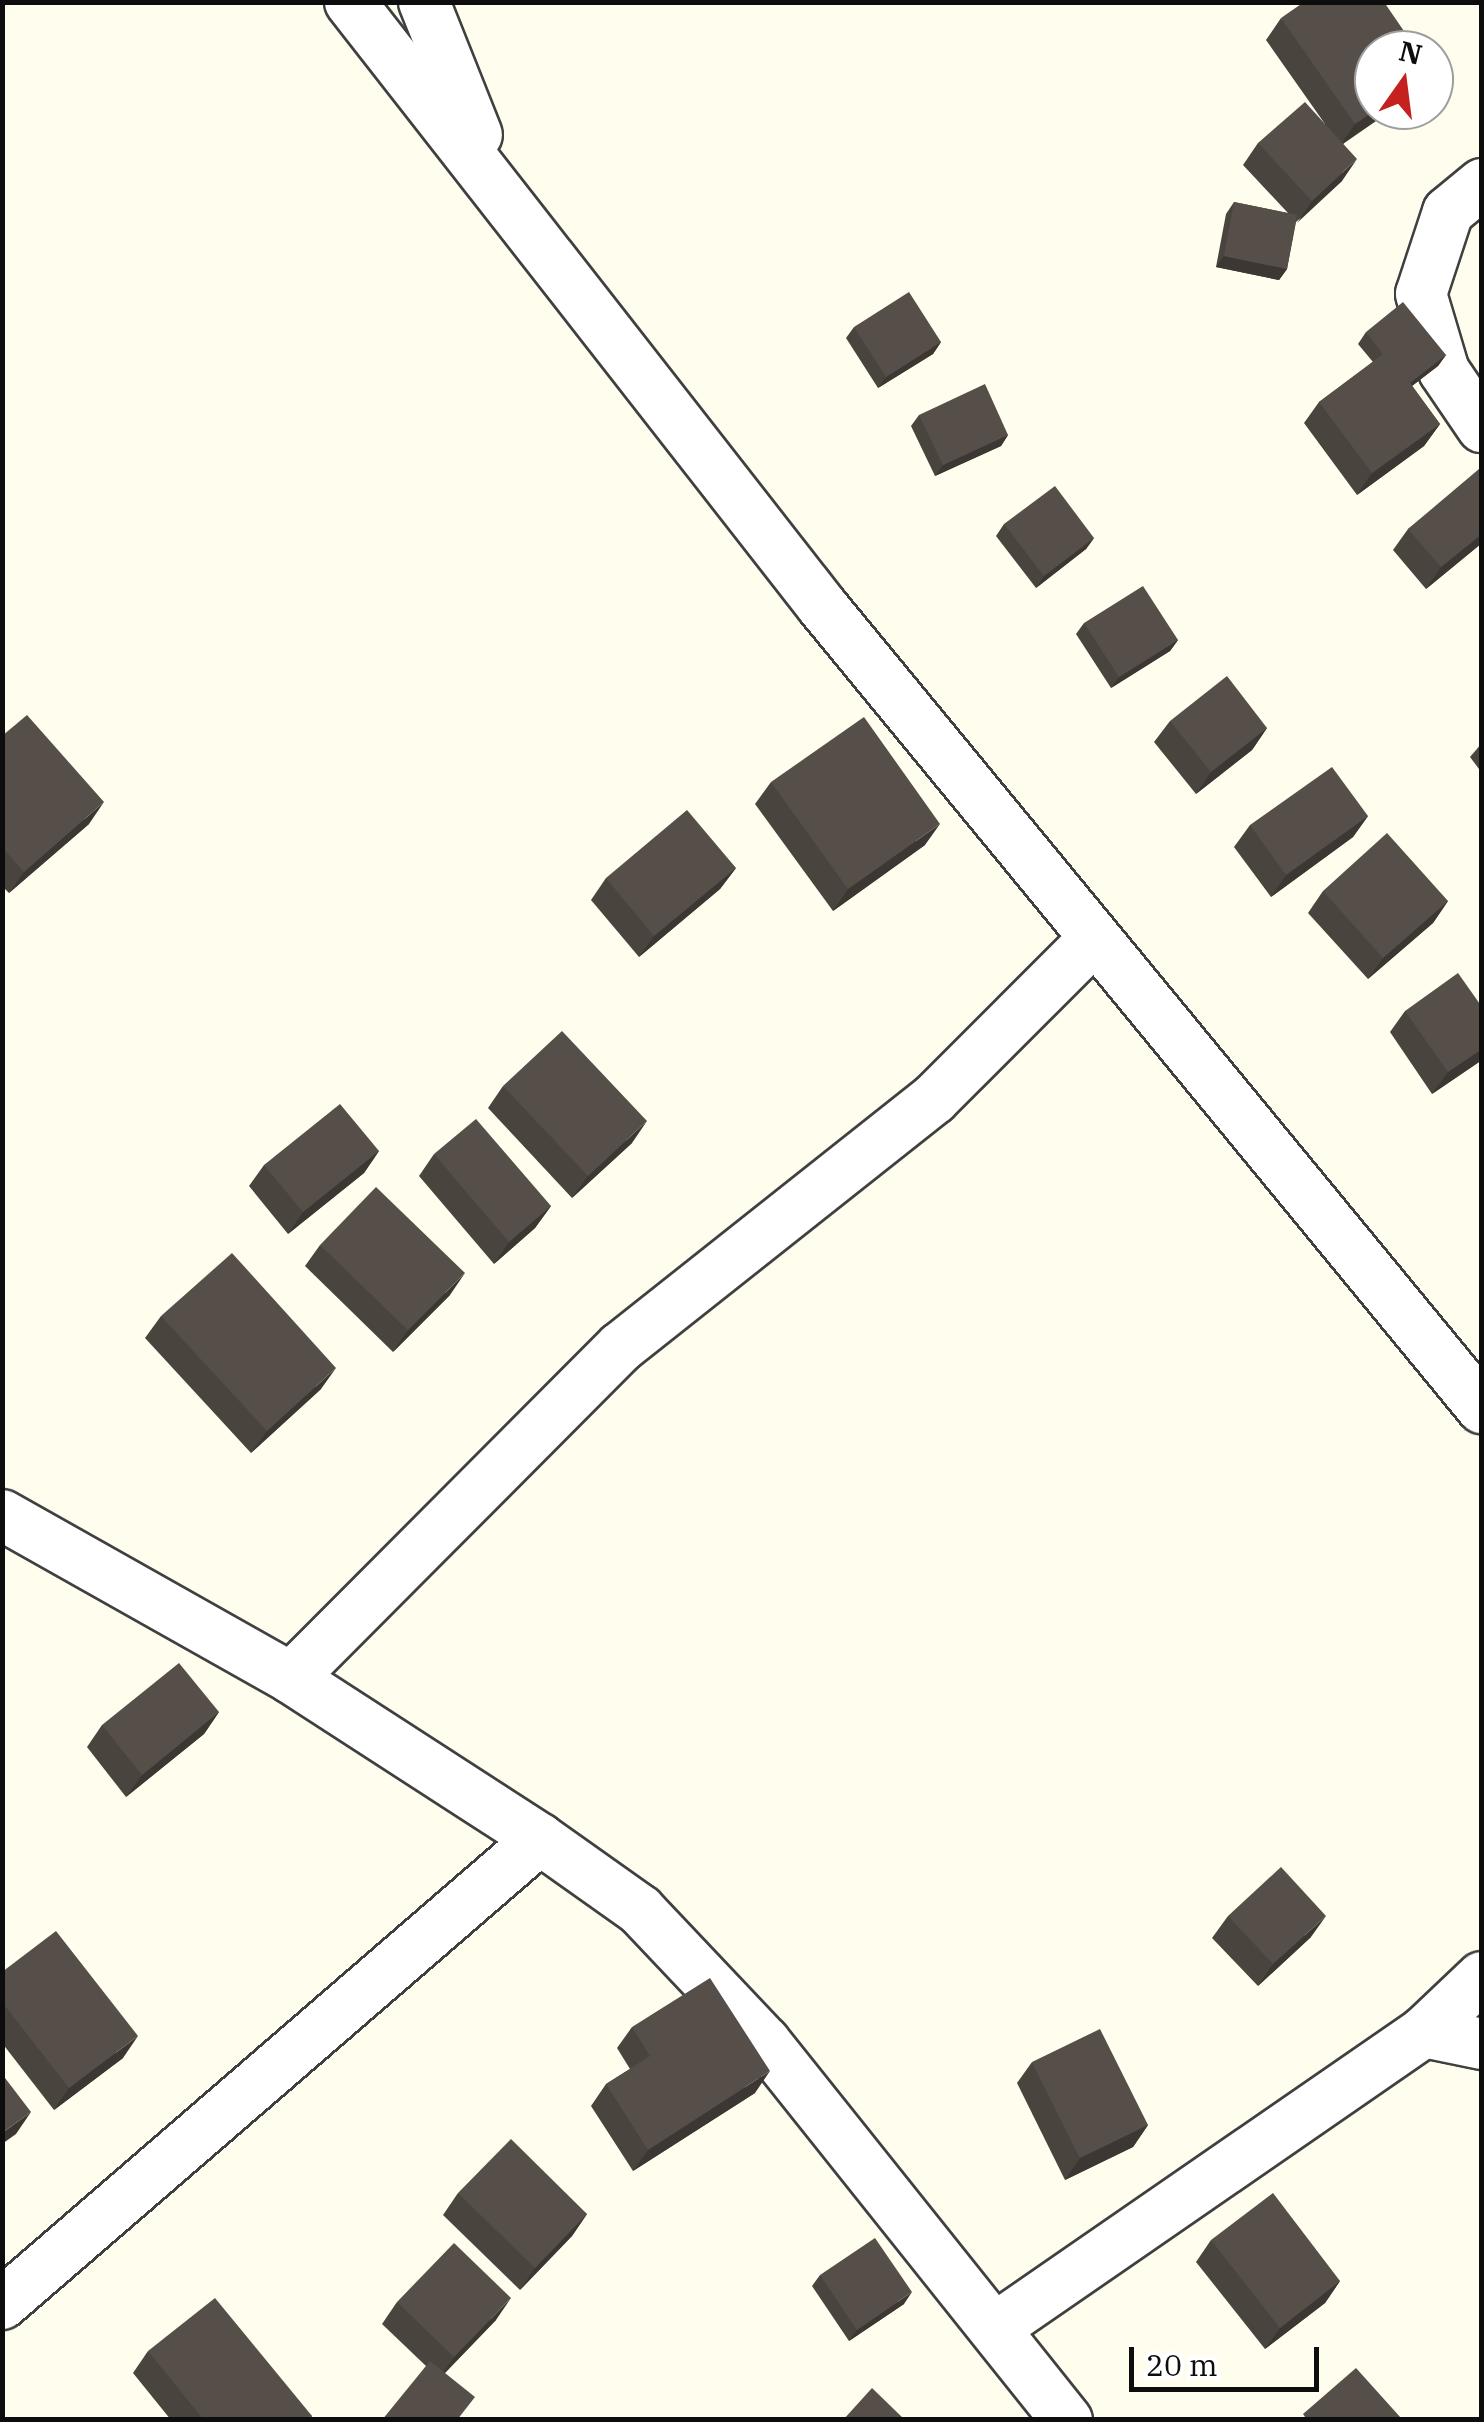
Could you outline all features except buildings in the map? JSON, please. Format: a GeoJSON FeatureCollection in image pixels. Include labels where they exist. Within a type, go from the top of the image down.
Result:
{"type":"FeatureCollection","features":[{"type":"Feature","properties":{"kind":"street"},"geometry":{"type":"LineString","coordinates":[[350,2],[493,177],[602,328],[1094,939],[1482,1408]]}},
{"type":"Feature","properties":{"kind":"street"},"geometry":{"type":"LineString","coordinates":[[424,2],[493,177]]}},
{"type":"Feature","properties":{"kind":"street"},"geometry":{"type":"LineString","coordinates":[[1482,184],[1448,212],[1421,294],[1444,371],[1482,427]]}},
{"type":"Feature","properties":{"kind":"street"},"geometry":{"type":"LineString","coordinates":[[291,1678],[621,1347],[934,1099],[1094,939]]}},
{"type":"Feature","properties":{"kind":"street"},"geometry":{"type":"LineString","coordinates":[[2,1515],[291,1678],[540,1839],[640,1910],[765,2042],[998,2326],[1067,2420]]}},
{"type":"Feature","properties":{"kind":"street"},"geometry":{"type":"LineString","coordinates":[[2,2304],[540,1839]]}},
{"type":"Feature","properties":{"kind":"street"},"geometry":{"type":"LineString","coordinates":[[998,2326],[1424,2032],[1482,1976]]}},
{"type":"Feature","properties":{"kind":"street"},"geometry":{"type":"LineString","coordinates":[[1424,2032],[1482,2044]]}}]}
